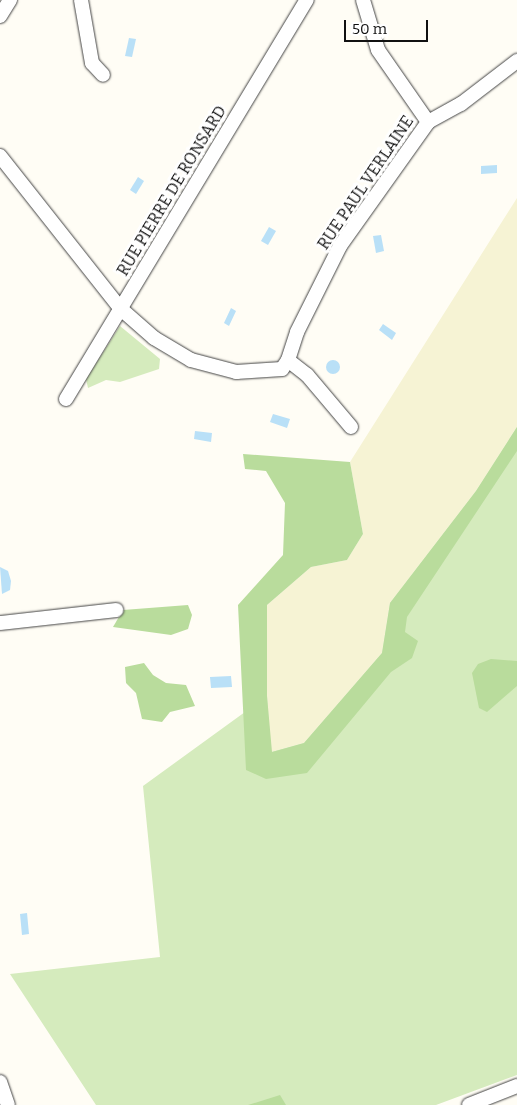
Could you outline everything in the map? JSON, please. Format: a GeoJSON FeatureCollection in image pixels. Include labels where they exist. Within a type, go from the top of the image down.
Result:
{"type":"FeatureCollection","features":[{"type":"Feature","properties":{"kind":"street"},"geometry":{"type":"LineString","coordinates":[[0,16],[10,0]]}},
{"type":"Feature","properties":{"kind":"street"},"geometry":{"type":"LineString","coordinates":[[80,0],[92,64],[103,75]]}},
{"type":"Feature","properties":{"kind":"street","name":"RUE PIERRE DE RONSARD"},"geometry":{"type":"LineString","coordinates":[[66,399],[307,0]]}},
{"type":"Feature","properties":{"kind":"street"},"geometry":{"type":"LineString","coordinates":[[363,0],[378,50],[428,122]]}},
{"type":"Feature","properties":{"kind":"street","name":"RUE PAUL VERLAINE"},"geometry":{"type":"LineString","coordinates":[[288,360],[297,332],[340,246],[428,122],[461,104],[517,61]]}},
{"type":"Feature","properties":{"kind":"street"},"geometry":{"type":"LineString","coordinates":[[0,156],[121,309],[154,338],[191,360],[236,372],[282,369],[288,360],[306,375],[351,427]]}},
{"type":"Feature","properties":{"kind":"street"},"geometry":{"type":"LineString","coordinates":[[0,623],[116,610]]}},
{"type":"Feature","properties":{"kind":"street"},"geometry":{"type":"LineString","coordinates":[[0,1082],[8,1105]]}},
{"type":"Feature","properties":{"kind":"street"},"geometry":{"type":"LineString","coordinates":[[469,1105],[517,1086]]}},
{"type":"Feature","properties":{"kind":"shaded area"},"geometry":{"type":"Polygon","coordinates":[[[517,198],[517,427],[476,491],[390,603],[382,653],[304,743],[271,752],[267,696],[267,605],[311,567],[347,560],[363,534],[350,462],[517,198]]]}},
{"type":"Feature","properties":{"kind":"green space"},"geometry":{"type":"Polygon","coordinates":[[[120,326],[160,359],[159,369],[120,382],[106,380],[88,388],[86,379],[120,326]]]}},
{"type":"Feature","properties":{"kind":"green space"},"geometry":{"type":"Polygon","coordinates":[[[517,427],[517,1075],[436,1105],[96,1105],[10,974],[160,957],[143,786],[267,696],[271,752],[304,743],[382,653],[390,603],[476,491],[517,427]]]}},
{"type":"Feature","properties":{"kind":"green space"},"geometry":{"type":"Polygon","coordinates":[[[517,427],[517,451],[407,617],[405,632],[418,641],[412,658],[391,672],[307,773],[266,779],[246,770],[238,605],[283,555],[285,503],[266,471],[245,469],[243,454],[350,462],[363,534],[347,560],[311,567],[267,605],[267,696],[272,752],[304,743],[382,653],[390,603],[476,491],[517,427]]]}},
{"type":"Feature","properties":{"kind":"green space"},"geometry":{"type":"Polygon","coordinates":[[[188,605],[192,615],[188,629],[171,635],[113,627],[123,610],[188,605]]]}},
{"type":"Feature","properties":{"kind":"green space"},"geometry":{"type":"Polygon","coordinates":[[[491,659],[517,661],[517,686],[487,712],[479,708],[472,673],[478,664],[491,659]]]}},
{"type":"Feature","properties":{"kind":"green space"},"geometry":{"type":"Polygon","coordinates":[[[144,663],[153,675],[166,683],[186,685],[195,706],[170,712],[162,722],[142,719],[136,693],[126,683],[125,667],[144,663]]]}},
{"type":"Feature","properties":{"kind":"green space"},"geometry":{"type":"Polygon","coordinates":[[[280,1095],[286,1105],[248,1105],[280,1095]]]}},
{"type":"Feature","properties":{"kind":"water"},"geometry":{"type":"Polygon","coordinates":[[[129,38],[136,39],[132,57],[125,56],[129,38]]]}},
{"type":"Feature","properties":{"kind":"water"},"geometry":{"type":"Polygon","coordinates":[[[497,165],[497,173],[481,174],[481,166],[497,165]]]}},
{"type":"Feature","properties":{"kind":"water"},"geometry":{"type":"Polygon","coordinates":[[[138,177],[144,181],[136,194],[130,190],[138,177]]]}},
{"type":"Feature","properties":{"kind":"water"},"geometry":{"type":"Polygon","coordinates":[[[269,227],[276,231],[268,245],[261,241],[269,227]]]}},
{"type":"Feature","properties":{"kind":"water"},"geometry":{"type":"Polygon","coordinates":[[[381,235],[384,251],[376,253],[373,236],[381,235]]]}},
{"type":"Feature","properties":{"kind":"water"},"geometry":{"type":"Polygon","coordinates":[[[231,308],[236,311],[229,326],[224,323],[231,308]]]}},
{"type":"Feature","properties":{"kind":"water"},"geometry":{"type":"Polygon","coordinates":[[[383,324],[396,333],[392,340],[379,330],[383,324]]]}},
{"type":"Feature","properties":{"kind":"water"},"geometry":{"type":"Polygon","coordinates":[[[333,360],[338,362],[340,367],[338,372],[333,374],[328,372],[326,367],[328,362],[333,360]]]}},
{"type":"Feature","properties":{"kind":"water"},"geometry":{"type":"Polygon","coordinates":[[[273,414],[290,419],[287,428],[270,422],[273,414]]]}},
{"type":"Feature","properties":{"kind":"water"},"geometry":{"type":"Polygon","coordinates":[[[195,431],[212,433],[211,442],[194,439],[195,431]]]}},
{"type":"Feature","properties":{"kind":"water"},"geometry":{"type":"Polygon","coordinates":[[[0,567],[8,571],[11,581],[10,590],[2,594],[0,567]]]}},
{"type":"Feature","properties":{"kind":"water"},"geometry":{"type":"Polygon","coordinates":[[[231,676],[232,687],[211,688],[210,677],[231,676]]]}},
{"type":"Feature","properties":{"kind":"water"},"geometry":{"type":"Polygon","coordinates":[[[27,913],[29,934],[22,935],[20,914],[27,913]]]}}]}
